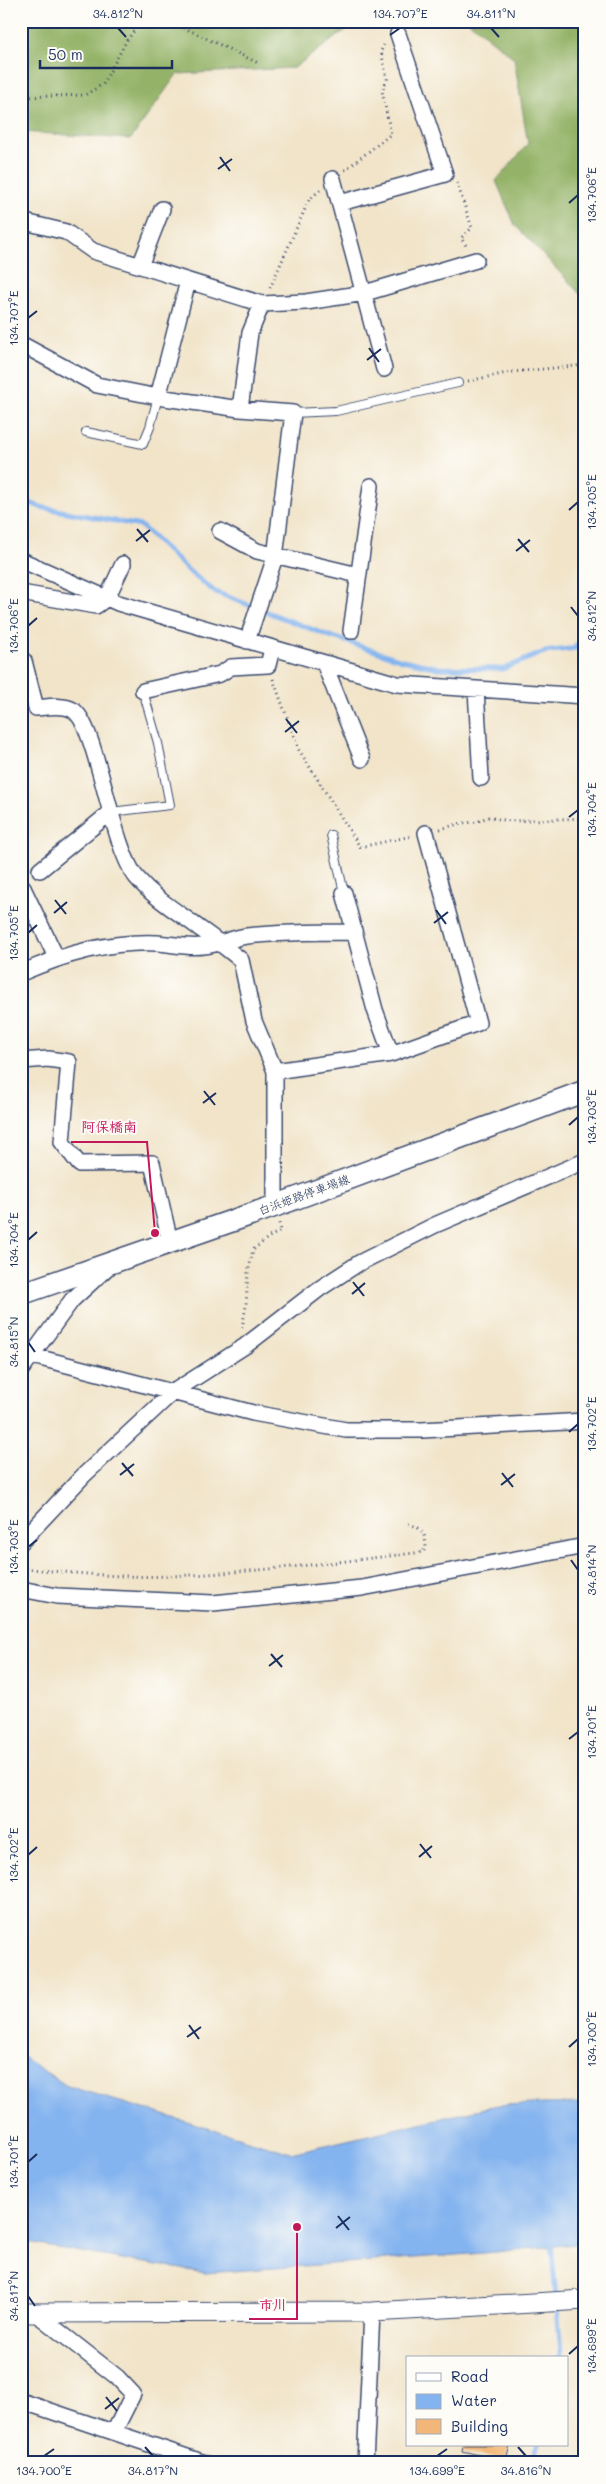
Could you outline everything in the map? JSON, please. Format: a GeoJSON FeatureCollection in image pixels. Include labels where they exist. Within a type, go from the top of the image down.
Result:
{"type":"FeatureCollection","features":[{"type":"Feature","properties":{"kind":"main road","name":"白浜姫路停車場線"},"geometry":{"type":"LineString","coordinates":[[21,1294],[275,1206],[585,1091]]}},
{"type":"Feature","properties":{"kind":"street"},"geometry":{"type":"LineString","coordinates":[[340,203],[445,174],[398,34]]}},
{"type":"Feature","properties":{"kind":"street"},"geometry":{"type":"LineString","coordinates":[[333,179],[384,369]]}},
{"type":"Feature","properties":{"kind":"street"},"geometry":{"type":"LineString","coordinates":[[140,266],[162,209]]}},
{"type":"Feature","properties":{"kind":"street"},"geometry":{"type":"LineString","coordinates":[[21,221],[66,232],[93,251],[262,304],[306,302],[365,293],[476,260]]}},
{"type":"Feature","properties":{"kind":"street"},"geometry":{"type":"LineString","coordinates":[[158,397],[188,280]]}},
{"type":"Feature","properties":{"kind":"street"},"geometry":{"type":"LineString","coordinates":[[240,409],[250,333],[262,304]]}},
{"type":"Feature","properties":{"kind":"street"},"geometry":{"type":"LineString","coordinates":[[21,344],[97,385],[158,397],[240,409],[293,413],[275,557],[247,642]]}},
{"type":"Feature","properties":{"kind":"street"},"geometry":{"type":"LineString","coordinates":[[351,631],[371,486]]}},
{"type":"Feature","properties":{"kind":"street"},"geometry":{"type":"LineString","coordinates":[[220,531],[258,551],[275,557],[358,576]]}},
{"type":"Feature","properties":{"kind":"street"},"geometry":{"type":"LineString","coordinates":[[21,560],[107,598],[247,642],[397,684],[585,696]]}},
{"type":"Feature","properties":{"kind":"street"},"geometry":{"type":"LineString","coordinates":[[21,593],[96,606],[107,598],[123,564]]}},
{"type":"Feature","properties":{"kind":"street"},"geometry":{"type":"LineString","coordinates":[[143,691],[220,674],[231,667],[268,665],[272,649]]}},
{"type":"Feature","properties":{"kind":"street"},"geometry":{"type":"LineString","coordinates":[[21,658],[24,661],[28,709],[62,706],[74,710],[86,725],[123,850],[136,877],[163,903],[241,960],[254,1021],[275,1072],[275,1206]]}},
{"type":"Feature","properties":{"kind":"street"},"geometry":{"type":"LineString","coordinates":[[324,664],[362,759]]}},
{"type":"Feature","properties":{"kind":"street"},"geometry":{"type":"LineString","coordinates":[[476,689],[481,778]]}},
{"type":"Feature","properties":{"kind":"street"},"geometry":{"type":"LineString","coordinates":[[40,870],[111,812]]}},
{"type":"Feature","properties":{"kind":"street"},"geometry":{"type":"LineString","coordinates":[[275,1072],[390,1054],[478,1023],[426,833]]}},
{"type":"Feature","properties":{"kind":"street"},"geometry":{"type":"LineString","coordinates":[[22,886],[56,958]]}},
{"type":"Feature","properties":{"kind":"street"},"geometry":{"type":"LineString","coordinates":[[344,893],[375,1010],[390,1054]]}},
{"type":"Feature","properties":{"kind":"street"},"geometry":{"type":"LineString","coordinates":[[21,973],[56,958],[106,945],[158,943],[182,947],[203,946],[245,937],[282,933],[353,932]]}},
{"type":"Feature","properties":{"kind":"street"},"geometry":{"type":"LineString","coordinates":[[21,1061],[48,1059],[69,1062],[62,1142],[79,1164],[152,1163],[170,1242]]}},
{"type":"Feature","properties":{"kind":"street"},"geometry":{"type":"LineString","coordinates":[[21,1542],[83,1476],[173,1392],[245,1346],[319,1289],[359,1263],[435,1225],[585,1161]]}},
{"type":"Feature","properties":{"kind":"street"},"geometry":{"type":"LineString","coordinates":[[21,1370],[26,1354],[72,1300],[115,1260]]}},
{"type":"Feature","properties":{"kind":"street"},"geometry":{"type":"LineString","coordinates":[[26,1354],[253,1413],[346,1430],[422,1430],[585,1421]]}},
{"type":"Feature","properties":{"kind":"street"},"geometry":{"type":"LineString","coordinates":[[21,1590],[57,1596],[213,1603],[362,1588],[585,1546]]}},
{"type":"Feature","properties":{"kind":"street"},"geometry":{"type":"LineString","coordinates":[[30,2314],[372,2312],[579,2300]]}},
{"type":"Feature","properties":{"kind":"street"},"geometry":{"type":"LineString","coordinates":[[365,2463],[372,2312]]}},
{"type":"Feature","properties":{"kind":"street"},"geometry":{"type":"LineString","coordinates":[[30,2314],[117,2377],[133,2394],[114,2432]]}},
{"type":"Feature","properties":{"kind":"street"},"geometry":{"type":"LineString","coordinates":[[21,2401],[205,2463]]}},
{"type":"Feature","properties":{"kind":"lane"},"geometry":{"type":"LineString","coordinates":[[293,413],[336,411],[458,383]]}},
{"type":"Feature","properties":{"kind":"lane"},"geometry":{"type":"LineString","coordinates":[[86,432],[143,444],[158,397]]}},
{"type":"Feature","properties":{"kind":"lane"},"geometry":{"type":"LineString","coordinates":[[111,812],[170,805],[158,743],[143,691]]}},
{"type":"Feature","properties":{"kind":"lane"},"geometry":{"type":"LineString","coordinates":[[331,835],[344,893]]}},
{"type":"Feature","properties":{"kind":"path"},"geometry":{"type":"LineString","coordinates":[[21,97],[85,95],[103,84],[127,40],[142,21]]}},
{"type":"Feature","properties":{"kind":"path"},"geometry":{"type":"LineString","coordinates":[[170,21],[258,63]]}},
{"type":"Feature","properties":{"kind":"path"},"geometry":{"type":"LineString","coordinates":[[445,174],[456,180],[472,228],[461,238],[476,260]]}},
{"type":"Feature","properties":{"kind":"path"},"geometry":{"type":"LineString","coordinates":[[458,383],[512,372],[585,365]]}},
{"type":"Feature","properties":{"kind":"path"},"geometry":{"type":"LineString","coordinates":[[268,665],[299,750],[360,847],[462,823],[477,822],[487,817],[510,820],[585,818]]}},
{"type":"Feature","properties":{"kind":"path"},"geometry":{"type":"LineString","coordinates":[[245,1346],[241,1335],[246,1306],[248,1272],[253,1250],[269,1237],[281,1231],[275,1206]]}},
{"type":"Feature","properties":{"kind":"path"},"geometry":{"type":"LineString","coordinates":[[21,1568],[84,1574],[171,1576],[274,1569],[422,1552],[426,1547],[425,1534],[419,1527],[408,1524]]}},
{"type":"Feature","properties":{"kind":"green space"},"geometry":{"type":"Polygon","coordinates":[[[21,21],[358,21],[294,68],[177,74],[131,139],[21,132],[21,21]]]}},
{"type":"Feature","properties":{"kind":"green space"},"geometry":{"type":"Polygon","coordinates":[[[468,21],[585,21],[585,299],[515,225],[496,181],[528,144],[514,58],[468,21]]]}},
{"type":"Feature","properties":{"kind":"water"},"geometry":{"type":"Polygon","coordinates":[[[21,2056],[67,2086],[291,2153],[498,2105],[585,2103],[585,2243],[484,2253],[205,2273],[28,2243],[21,2236],[21,2056]]]}},
{"type":"Feature","properties":{"kind":"building"},"geometry":{"type":"Polygon","coordinates":[[[463,2446],[510,2446],[506,2461],[462,2451],[463,2446]]]}},
{"type":"Feature","properties":{"kind":"waterway"},"geometry":{"type":"LineString","coordinates":[[21,499],[40,507],[141,526],[191,573],[215,592],[327,635],[402,660],[439,668],[503,669],[544,652],[585,647]]}},
{"type":"Feature","properties":{"kind":"waterway"},"geometry":{"type":"LineString","coordinates":[[576,646],[585,638]]}},
{"type":"Feature","properties":{"kind":"waterway"},"geometry":{"type":"LineString","coordinates":[[551,2241],[556,2297]]}},
{"type":"Feature","properties":{"kind":"waterway"},"geometry":{"type":"LineString","coordinates":[[557,2306],[560,2356]]}},
{"type":"Feature","properties":{"kind":"waterway"},"geometry":{"type":"LineString","coordinates":[[532,2463],[537,2446]]}},
{"type":"Feature","properties":{"kind":"place","name":"阿保橋南"},"geometry":{"type":"Point","coordinates":[155,1233]}},
{"type":"Feature","properties":{"kind":"place","name":"市川"},"geometry":{"type":"Point","coordinates":[297,2227]}}]}
